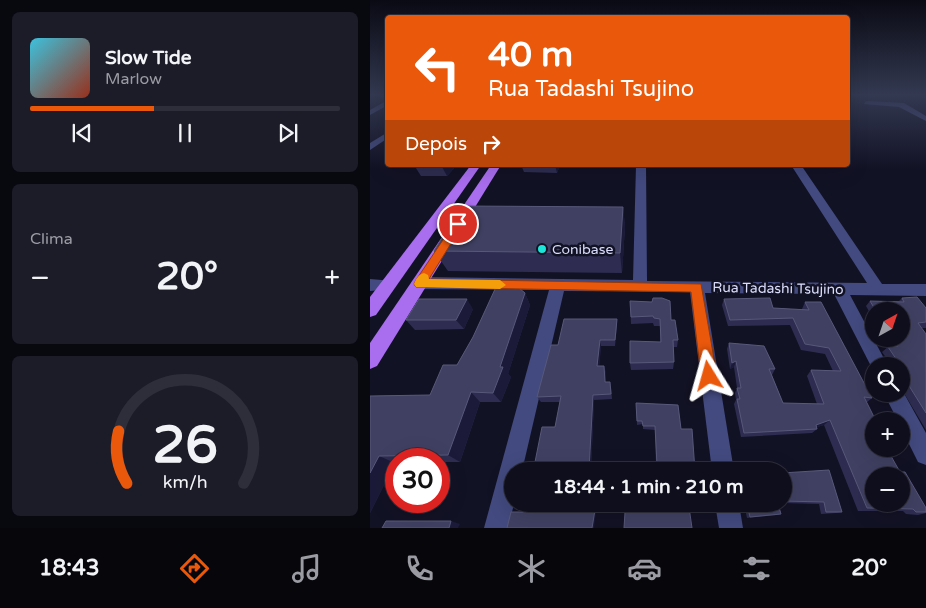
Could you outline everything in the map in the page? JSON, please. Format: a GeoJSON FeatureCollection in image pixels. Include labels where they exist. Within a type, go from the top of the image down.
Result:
{"type":"FeatureCollection","features":[{"type":"Feature","properties":{"kind":"main road"},"geometry":{"type":"LineString","coordinates":[[370,310],[475,167]]}},
{"type":"Feature","properties":{"kind":"main road"},"geometry":{"type":"LineString","coordinates":[[370,360],[377,345],[420,284],[495,167]]}},
{"type":"Feature","properties":{"kind":"street"},"geometry":{"type":"LineString","coordinates":[[370,148],[385,136]]}},
{"type":"Feature","properties":{"kind":"street"},"geometry":{"type":"LineString","coordinates":[[640,286],[641,167]]}},
{"type":"Feature","properties":{"kind":"street"},"geometry":{"type":"LineString","coordinates":[[797,167],[878,289]]}},
{"type":"Feature","properties":{"kind":"street","name":"Rua Tadashi Tsujino"},"geometry":{"type":"LineString","coordinates":[[420,284],[926,290]]}},
{"type":"Feature","properties":{"kind":"street"},"geometry":{"type":"LineString","coordinates":[[370,285],[388,285]]}},
{"type":"Feature","properties":{"kind":"street"},"geometry":{"type":"LineString","coordinates":[[496,528],[558,286]]}},
{"type":"Feature","properties":{"kind":"street"},"geometry":{"type":"LineString","coordinates":[[697,288],[722,462]]}},
{"type":"Feature","properties":{"kind":"street"},"geometry":{"type":"LineString","coordinates":[[839,289],[874,357]]}},
{"type":"Feature","properties":{"kind":"street"},"geometry":{"type":"LineString","coordinates":[[898,402],[926,454]]}},
{"type":"Feature","properties":{"kind":"street"},"geometry":{"type":"LineString","coordinates":[[728,512],[731,528]]}},
{"type":"Feature","properties":{"kind":"building"},"geometry":{"type":"Polygon","coordinates":[[[462,206],[623,207],[620,253],[434,251],[462,206]]]}},
{"type":"Feature","properties":{"kind":"building"},"geometry":{"type":"Polygon","coordinates":[[[496,287],[519,288],[525,293],[500,367],[503,367],[493,393],[471,392],[450,450],[450,448],[385,448],[385,456],[379,456],[370,473],[370,396],[430,395],[443,365],[457,365],[473,337],[496,287]]]}},
{"type":"Feature","properties":{"kind":"building"},"geometry":{"type":"Polygon","coordinates":[[[917,297],[926,308],[926,322],[918,323],[926,334],[926,413],[910,387],[910,357],[895,357],[889,348],[910,348],[910,302],[904,302],[902,298],[917,297]]]}},
{"type":"Feature","properties":{"kind":"building"},"geometry":{"type":"Polygon","coordinates":[[[653,298],[662,298],[670,301],[671,320],[675,320],[678,340],[673,340],[674,362],[630,363],[630,341],[661,342],[660,319],[653,316],[631,317],[630,301],[652,302],[653,298]]]}},
{"type":"Feature","properties":{"kind":"building"},"geometry":{"type":"Polygon","coordinates":[[[770,298],[773,308],[809,310],[805,302],[821,302],[865,385],[865,402],[872,412],[865,412],[865,457],[892,457],[897,467],[865,467],[865,503],[830,420],[816,425],[817,429],[744,433],[737,399],[740,399],[737,388],[741,388],[736,361],[732,363],[729,343],[764,346],[775,369],[769,369],[783,403],[824,404],[811,370],[841,371],[829,348],[805,344],[793,318],[730,320],[724,299],[770,298]]]}},
{"type":"Feature","properties":{"kind":"building"},"geometry":{"type":"Polygon","coordinates":[[[419,299],[467,299],[456,320],[406,320],[419,299]]]}},
{"type":"Feature","properties":{"kind":"building"},"geometry":{"type":"Polygon","coordinates":[[[870,301],[904,302],[871,302],[870,301]]]}},
{"type":"Feature","properties":{"kind":"building"},"geometry":{"type":"Polygon","coordinates":[[[564,319],[617,319],[615,340],[600,340],[597,366],[604,366],[605,382],[610,382],[611,394],[593,395],[589,462],[535,462],[542,427],[555,427],[561,396],[537,397],[551,345],[558,345],[564,319]]]}},
{"type":"Feature","properties":{"kind":"building"},"geometry":{"type":"Polygon","coordinates":[[[636,403],[678,405],[681,429],[692,429],[694,462],[657,462],[655,426],[643,426],[642,421],[637,421],[636,403]]]}},
{"type":"Feature","properties":{"kind":"building"},"geometry":{"type":"Polygon","coordinates":[[[829,470],[842,512],[826,512],[824,502],[792,501],[792,472],[829,470]]]}},
{"type":"Feature","properties":{"kind":"building"},"geometry":{"type":"Polygon","coordinates":[[[910,481],[926,508],[926,512],[916,512],[910,509],[910,481]]]}},
{"type":"Feature","properties":{"kind":"building"},"geometry":{"type":"Polygon","coordinates":[[[511,512],[595,512],[592,528],[507,528],[511,512]]]}},
{"type":"Feature","properties":{"kind":"building"},"geometry":{"type":"Polygon","coordinates":[[[625,512],[690,512],[692,528],[624,528],[625,512]]]}},
{"type":"Feature","properties":{"kind":"building"},"geometry":{"type":"Polygon","coordinates":[[[749,512],[780,512],[781,514],[750,517],[749,512]]]}},
{"type":"Feature","properties":{"kind":"building"},"geometry":{"type":"Polygon","coordinates":[[[386,521],[451,521],[449,528],[382,528],[386,521]]]}},
{"type":"Feature","properties":{"kind":"slow traffic"},"geometry":{"type":"LineString","coordinates":[[424,278],[420,284],[500,285]]}},
{"type":"Feature","properties":{"kind":"place","name":"Conibase"},"geometry":{"type":"Point","coordinates":[542,249]}},
{"type":"Feature","properties":{"kind":"route"},"geometry":{"type":"LineString","coordinates":[[458,224],[420,284],[697,288],[709,376]]}}]}
